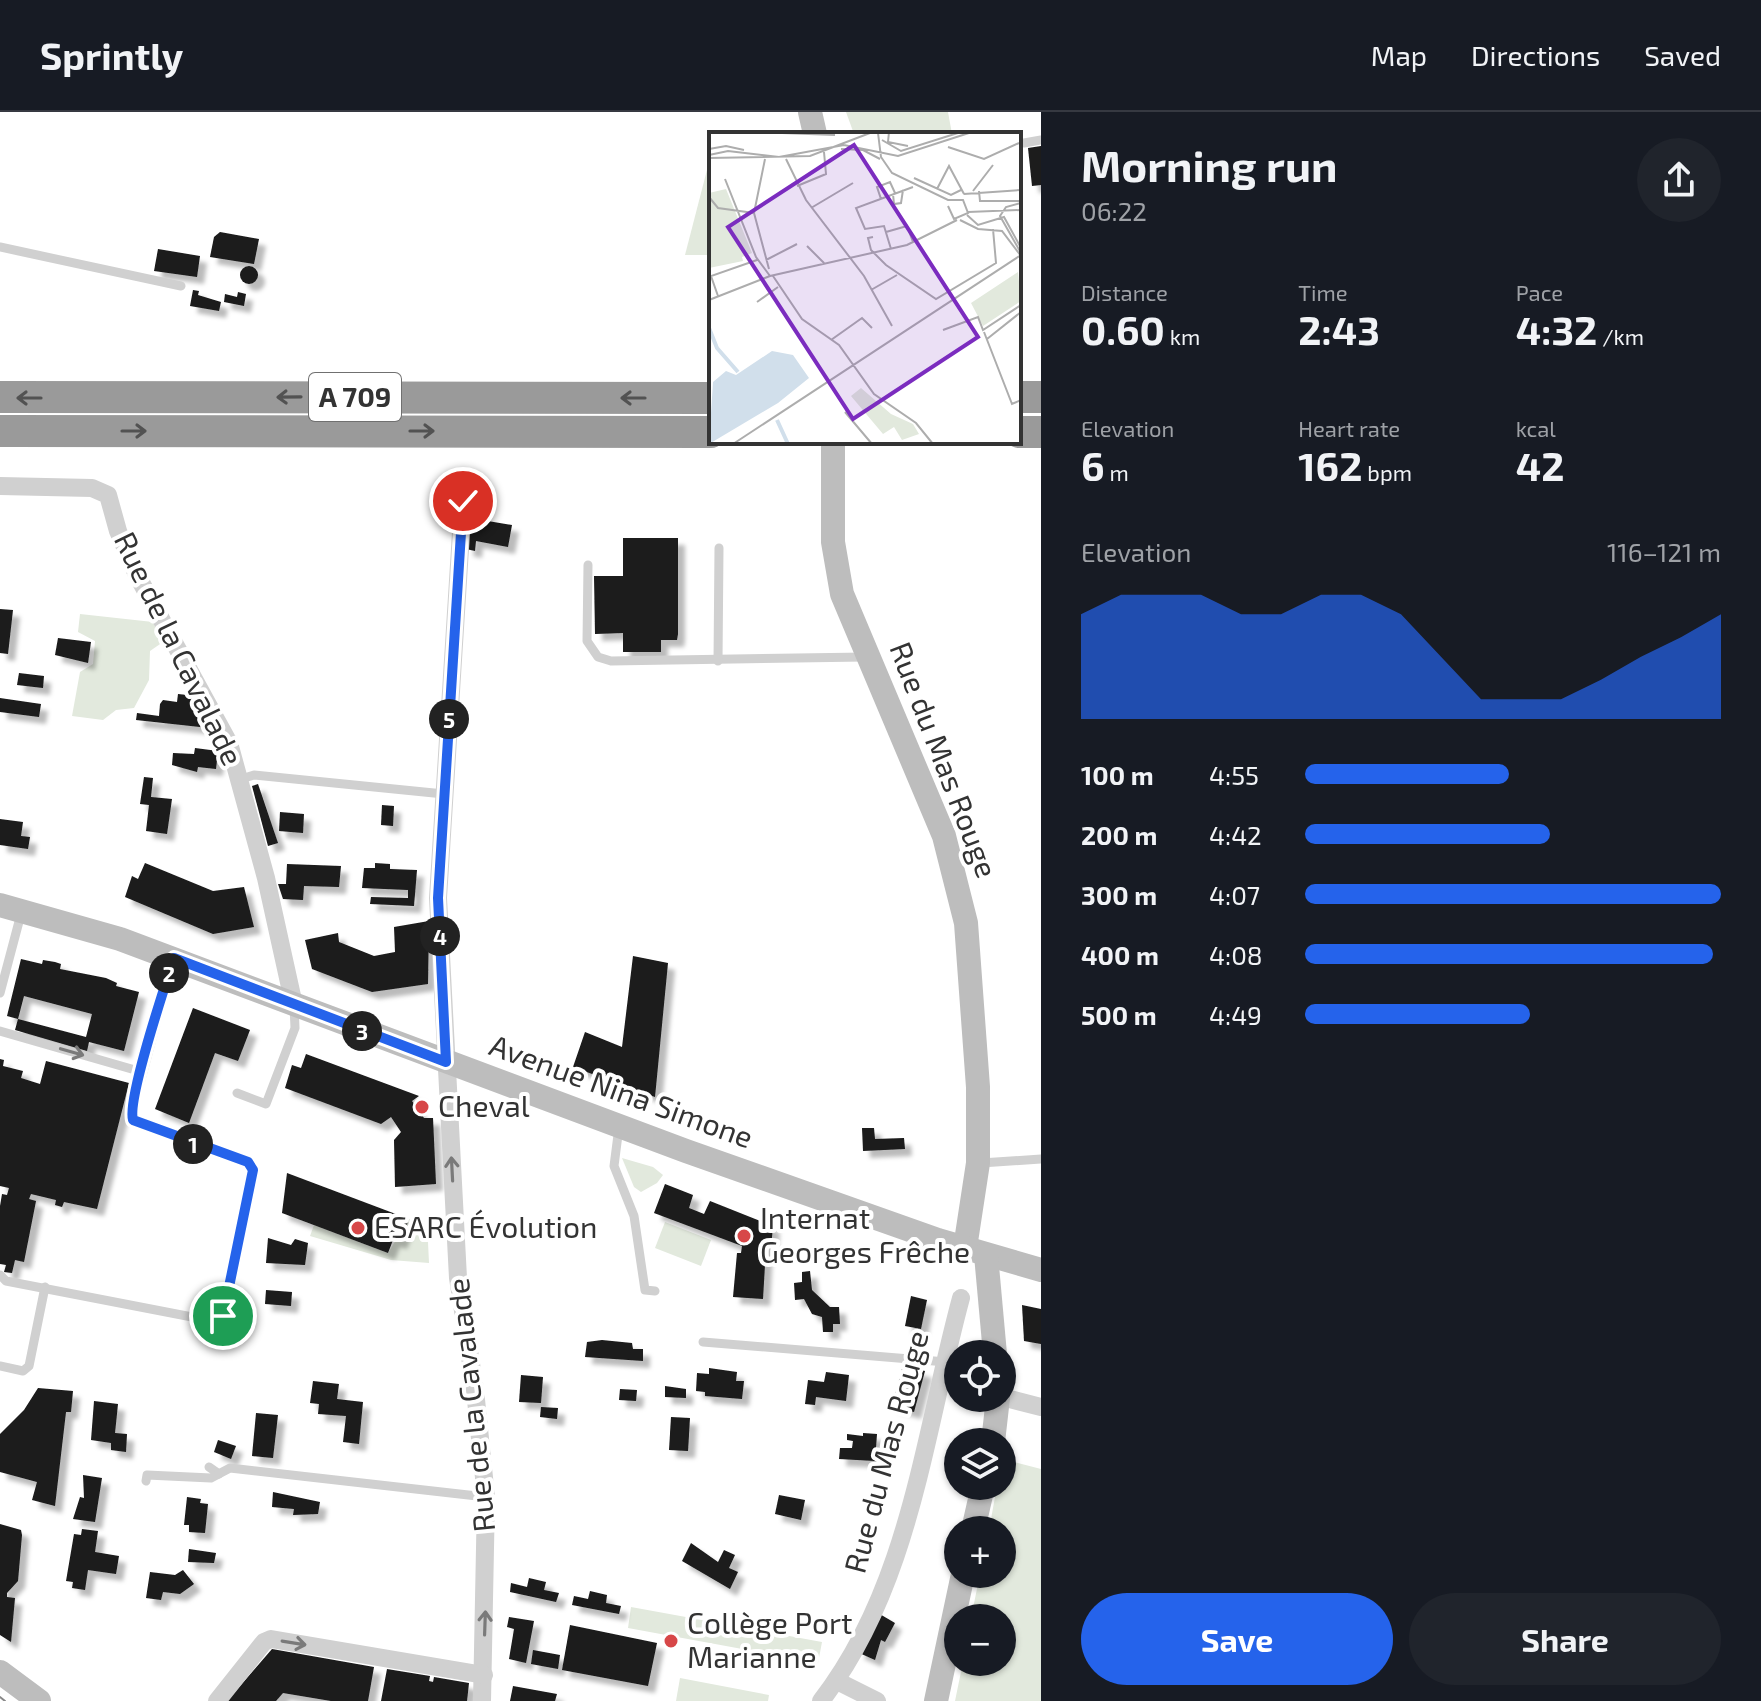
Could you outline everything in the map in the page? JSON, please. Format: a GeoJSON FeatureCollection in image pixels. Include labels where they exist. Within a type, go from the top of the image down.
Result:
{"type":"FeatureCollection","features":[{"type":"Feature","properties":{"kind":"highway","name":"A 709"},"geometry":{"type":"LineString","coordinates":[[0,397],[709,398]]}},
{"type":"Feature","properties":{"kind":"highway","name":"A 709"},"geometry":{"type":"LineString","coordinates":[[0,431],[709,432]]}},
{"type":"Feature","properties":{"kind":"street"},"geometry":{"type":"LineString","coordinates":[[810,112],[815,132]]}},
{"type":"Feature","properties":{"kind":"street","name":"Rue du Mas Rouge"},"geometry":{"type":"LineString","coordinates":[[833,444],[833,542],[842,594],[871,656],[944,836],[959,885],[970,959],[978,1163],[976,1252],[992,1340]]}},
{"type":"Feature","properties":{"kind":"street","name":"Rue de la Cavalade"},"geometry":{"type":"LineString","coordinates":[[0,486],[92,488],[108,495],[137,575],[218,718],[241,779],[294,1005]]}},
{"type":"Feature","properties":{"kind":"street","name":"Rue de la Cavalade"},"geometry":{"type":"LineString","coordinates":[[463,501],[438,898],[458,1278],[475,1390],[486,1497],[482,1701]]}},
{"type":"Feature","properties":{"kind":"street","name":"Avenue Nina Simone"},"geometry":{"type":"LineString","coordinates":[[11,908],[67,922],[174,958],[619,1126],[976,1252],[1041,1270]]}},
{"type":"Feature","properties":{"kind":"street","name":"Rue du Mas Rouge"},"geometry":{"type":"LineString","coordinates":[[951,1340],[961,1298]]}},
{"type":"Feature","properties":{"kind":"street","name":"Rue du Mas Rouge"},"geometry":{"type":"LineString","coordinates":[[821,1701],[837,1681],[884,1592],[944,1369]]}},
{"type":"Feature","properties":{"kind":"street"},"geometry":{"type":"LineString","coordinates":[[1016,1401],[1041,1407]]}},
{"type":"Feature","properties":{"kind":"street"},"geometry":{"type":"LineString","coordinates":[[936,1701],[960,1588]]}},
{"type":"Feature","properties":{"kind":"street"},"geometry":{"type":"LineString","coordinates":[[217,1701],[264,1642],[271,1639],[484,1675]]}},
{"type":"Feature","properties":{"kind":"street"},"geometry":{"type":"LineString","coordinates":[[0,1672],[39,1701]]}},
{"type":"Feature","properties":{"kind":"street"},"geometry":{"type":"LineString","coordinates":[[837,1681],[877,1701]]}},
{"type":"Feature","properties":{"kind":"lane"},"geometry":{"type":"LineString","coordinates":[[1024,143],[1041,140]]}},
{"type":"Feature","properties":{"kind":"lane"},"geometry":{"type":"LineString","coordinates":[[0,247],[181,286]]}},
{"type":"Feature","properties":{"kind":"lane"},"geometry":{"type":"LineString","coordinates":[[718,661],[719,548]]}},
{"type":"Feature","properties":{"kind":"lane"},"geometry":{"type":"LineString","coordinates":[[588,565],[587,641],[598,657],[636,662],[871,656]]}},
{"type":"Feature","properties":{"kind":"lane"},"geometry":{"type":"LineString","coordinates":[[241,779],[254,775],[444,794]]}},
{"type":"Feature","properties":{"kind":"lane"},"geometry":{"type":"LineString","coordinates":[[0,993],[11,908]]}},
{"type":"Feature","properties":{"kind":"lane"},"geometry":{"type":"LineString","coordinates":[[2,1280],[223,1323],[253,1168],[248,1162],[133,1120],[142,1072],[174,958]]}},
{"type":"Feature","properties":{"kind":"lane"},"geometry":{"type":"LineString","coordinates":[[237,1093],[266,1104],[295,1028],[294,1005]]}},
{"type":"Feature","properties":{"kind":"lane"},"geometry":{"type":"LineString","coordinates":[[1,1032],[142,1072]]}},
{"type":"Feature","properties":{"kind":"lane"},"geometry":{"type":"LineString","coordinates":[[619,1126],[614,1166],[634,1216],[645,1290],[655,1291]]}},
{"type":"Feature","properties":{"kind":"lane"},"geometry":{"type":"LineString","coordinates":[[978,1163],[1041,1159]]}},
{"type":"Feature","properties":{"kind":"lane"},"geometry":{"type":"LineString","coordinates":[[0,1366],[23,1371],[29,1366],[45,1287]]}},
{"type":"Feature","properties":{"kind":"lane"},"geometry":{"type":"LineString","coordinates":[[703,1342],[944,1362]]}},
{"type":"Feature","properties":{"kind":"lane"},"geometry":{"type":"LineString","coordinates":[[209,1467],[219,1474]]}},
{"type":"Feature","properties":{"kind":"lane"},"geometry":{"type":"LineString","coordinates":[[146,1481],[147,1475],[211,1478],[230,1468],[366,1487],[486,1497]]}},
{"type":"Feature","properties":{"kind":"shaded area"},"geometry":{"type":"Polygon","coordinates":[[[846,112],[948,112],[952,132],[853,132],[846,112]]]}},
{"type":"Feature","properties":{"kind":"shaded area"},"geometry":{"type":"Polygon","coordinates":[[[708,166],[709,166],[709,255],[685,255],[708,166]]]}},
{"type":"Feature","properties":{"kind":"shaded area"},"geometry":{"type":"Polygon","coordinates":[[[80,614],[153,622],[163,642],[150,651],[149,680],[134,708],[116,710],[103,720],[72,716],[80,672],[93,664],[95,641],[78,632],[80,614]]]}},
{"type":"Feature","properties":{"kind":"shaded area"},"geometry":{"type":"Polygon","coordinates":[[[622,1158],[653,1167],[663,1175],[657,1183],[641,1192],[634,1187],[622,1158]]]}},
{"type":"Feature","properties":{"kind":"shaded area"},"geometry":{"type":"Polygon","coordinates":[[[409,1219],[427,1221],[429,1263],[391,1260],[310,1236],[314,1225],[388,1253],[409,1219]]]}},
{"type":"Feature","properties":{"kind":"shaded area"},"geometry":{"type":"Polygon","coordinates":[[[665,1222],[711,1240],[701,1266],[655,1248],[665,1222]]]}},
{"type":"Feature","properties":{"kind":"shaded area"},"geometry":{"type":"Polygon","coordinates":[[[1016,1462],[1041,1469],[1041,1701],[955,1701],[960,1676],[1016,1676],[1016,1604],[974,1604],[977,1588],[1016,1588],[1016,1516],[992,1516],[994,1500],[1016,1500],[1016,1462]]]}},
{"type":"Feature","properties":{"kind":"shaded area"},"geometry":{"type":"Polygon","coordinates":[[[631,1607],[822,1642],[818,1663],[628,1628],[631,1607]]]}},
{"type":"Feature","properties":{"kind":"shaded area"},"geometry":{"type":"Polygon","coordinates":[[[680,1678],[769,1695],[768,1701],[676,1701],[680,1678]]]}},
{"type":"Feature","properties":{"kind":"building"},"geometry":{"type":"Polygon","coordinates":[[[1041,146],[1041,185],[1032,186],[1028,148],[1041,146]]]}},
{"type":"Feature","properties":{"kind":"building"},"geometry":{"type":"Polygon","coordinates":[[[220,232],[259,239],[254,264],[210,257],[214,237],[220,232]]]}},
{"type":"Feature","properties":{"kind":"building"},"geometry":{"type":"Polygon","coordinates":[[[158,249],[200,256],[197,277],[154,271],[158,249]]]}},
{"type":"Feature","properties":{"kind":"building"},"geometry":{"type":"Polygon","coordinates":[[[249,266],[258,275],[249,284],[240,275],[249,266]]]}},
{"type":"Feature","properties":{"kind":"building"},"geometry":{"type":"Polygon","coordinates":[[[193,290],[199,291],[198,295],[221,302],[219,311],[190,306],[193,290]]]}},
{"type":"Feature","properties":{"kind":"building"},"geometry":{"type":"Polygon","coordinates":[[[238,292],[246,294],[244,306],[224,302],[225,294],[237,297],[238,292]]]}},
{"type":"Feature","properties":{"kind":"building"},"geometry":{"type":"Polygon","coordinates":[[[470,518],[512,525],[508,547],[476,541],[475,551],[466,549],[470,518]]]}},
{"type":"Feature","properties":{"kind":"building"},"geometry":{"type":"Polygon","coordinates":[[[623,538],[678,538],[678,634],[677,640],[661,640],[661,652],[623,652],[623,633],[595,634],[594,576],[623,576],[623,538]]]}},
{"type":"Feature","properties":{"kind":"building"},"geometry":{"type":"Polygon","coordinates":[[[0,609],[13,610],[8,654],[0,653],[0,609]]]}},
{"type":"Feature","properties":{"kind":"building"},"geometry":{"type":"Polygon","coordinates":[[[58,638],[91,642],[88,663],[55,655],[58,638]]]}},
{"type":"Feature","properties":{"kind":"building"},"geometry":{"type":"Polygon","coordinates":[[[19,673],[44,676],[43,688],[17,685],[19,673]]]}},
{"type":"Feature","properties":{"kind":"building"},"geometry":{"type":"Polygon","coordinates":[[[178,694],[197,696],[196,708],[202,709],[200,727],[136,720],[137,713],[159,716],[163,700],[177,702],[178,694]]]}},
{"type":"Feature","properties":{"kind":"building"},"geometry":{"type":"Polygon","coordinates":[[[0,698],[41,704],[39,717],[0,712],[0,698]]]}},
{"type":"Feature","properties":{"kind":"building"},"geometry":{"type":"Polygon","coordinates":[[[195,748],[218,751],[216,769],[198,767],[197,772],[172,765],[173,753],[194,754],[195,748]]]}},
{"type":"Feature","properties":{"kind":"building"},"geometry":{"type":"Polygon","coordinates":[[[144,777],[153,778],[151,797],[172,799],[167,834],[146,831],[149,805],[140,804],[144,777]]]}},
{"type":"Feature","properties":{"kind":"building"},"geometry":{"type":"Polygon","coordinates":[[[258,784],[278,843],[268,846],[252,786],[258,784]]]}},
{"type":"Feature","properties":{"kind":"building"},"geometry":{"type":"Polygon","coordinates":[[[382,805],[394,806],[393,826],[381,825],[382,805]]]}},
{"type":"Feature","properties":{"kind":"building"},"geometry":{"type":"Polygon","coordinates":[[[280,812],[304,814],[303,833],[279,831],[280,812]]]}},
{"type":"Feature","properties":{"kind":"building"},"geometry":{"type":"Polygon","coordinates":[[[0,819],[23,822],[21,836],[30,837],[28,849],[0,845],[0,819]]]}},
{"type":"Feature","properties":{"kind":"building"},"geometry":{"type":"Polygon","coordinates":[[[145,863],[213,891],[244,887],[254,927],[213,934],[125,897],[132,876],[138,879],[145,863]]]}},
{"type":"Feature","properties":{"kind":"building"},"geometry":{"type":"Polygon","coordinates":[[[375,863],[390,864],[390,869],[417,870],[414,906],[370,904],[371,897],[408,898],[408,890],[362,888],[364,868],[375,868],[375,863]]]}},
{"type":"Feature","properties":{"kind":"building"},"geometry":{"type":"Polygon","coordinates":[[[287,864],[341,866],[339,887],[304,886],[303,900],[283,899],[278,884],[286,884],[287,864]]]}},
{"type":"Feature","properties":{"kind":"building"},"geometry":{"type":"Polygon","coordinates":[[[429,921],[428,984],[372,992],[312,969],[305,940],[338,933],[339,942],[374,956],[395,952],[394,927],[429,921]]]}},
{"type":"Feature","properties":{"kind":"building"},"geometry":{"type":"Polygon","coordinates":[[[633,956],[668,963],[655,1097],[573,1067],[585,1032],[622,1047],[633,956]]]}},
{"type":"Feature","properties":{"kind":"building"},"geometry":{"type":"Polygon","coordinates":[[[21,959],[42,964],[43,960],[55,962],[61,964],[60,969],[106,978],[117,983],[116,986],[139,992],[124,1051],[89,1042],[87,1051],[15,1030],[18,1019],[7,1016],[21,959]],[[24,996],[18,1019],[86,1037],[92,1014],[24,996]]]}},
{"type":"Feature","properties":{"kind":"building"},"geometry":{"type":"Polygon","coordinates":[[[193,1008],[250,1030],[238,1061],[215,1053],[189,1123],[155,1109],[193,1008]]]}},
{"type":"Feature","properties":{"kind":"building"},"geometry":{"type":"Polygon","coordinates":[[[306,1054],[419,1096],[412,1101],[424,1118],[433,1118],[436,1184],[395,1187],[394,1140],[401,1132],[391,1117],[381,1124],[285,1088],[292,1065],[301,1068],[306,1054]]]}},
{"type":"Feature","properties":{"kind":"building"},"geometry":{"type":"Polygon","coordinates":[[[0,1059],[4,1060],[3,1066],[23,1071],[21,1078],[40,1084],[46,1061],[129,1083],[97,1209],[64,1202],[62,1207],[55,1205],[56,1200],[31,1194],[29,1199],[36,1201],[24,1262],[15,1260],[12,1273],[4,1272],[6,1265],[0,1264],[0,1206],[2,1194],[7,1195],[9,1188],[0,1186],[0,1059]]]}},
{"type":"Feature","properties":{"kind":"building"},"geometry":{"type":"Polygon","coordinates":[[[862,1128],[874,1128],[875,1139],[904,1138],[905,1149],[863,1151],[862,1128]]]}},
{"type":"Feature","properties":{"kind":"building"},"geometry":{"type":"Polygon","coordinates":[[[287,1173],[409,1219],[400,1242],[393,1240],[388,1253],[282,1213],[287,1173]]]}},
{"type":"Feature","properties":{"kind":"building","name":"Internat Georges Frêche"},"geometry":{"type":"Polygon","coordinates":[[[665,1184],[693,1195],[689,1208],[704,1214],[710,1201],[773,1226],[771,1248],[766,1248],[763,1299],[733,1297],[737,1253],[741,1253],[742,1246],[654,1213],[665,1184]]]}},
{"type":"Feature","properties":{"kind":"building"},"geometry":{"type":"Polygon","coordinates":[[[268,1238],[291,1245],[295,1239],[308,1243],[305,1265],[266,1263],[268,1238]]]}},
{"type":"Feature","properties":{"kind":"building"},"geometry":{"type":"Polygon","coordinates":[[[810,1271],[812,1290],[830,1307],[839,1307],[840,1324],[833,1324],[833,1332],[823,1332],[822,1317],[812,1314],[804,1299],[795,1300],[794,1283],[802,1282],[802,1272],[810,1271]]]}},
{"type":"Feature","properties":{"kind":"building"},"geometry":{"type":"Polygon","coordinates":[[[266,1290],[292,1292],[291,1306],[265,1304],[266,1290]]]}},
{"type":"Feature","properties":{"kind":"building"},"geometry":{"type":"Polygon","coordinates":[[[911,1296],[927,1300],[921,1329],[905,1326],[911,1296]]]}},
{"type":"Feature","properties":{"kind":"building"},"geometry":{"type":"Polygon","coordinates":[[[1022,1305],[1041,1309],[1041,1344],[1024,1341],[1022,1305]]]}},
{"type":"Feature","properties":{"kind":"building"},"geometry":{"type":"Polygon","coordinates":[[[587,1342],[632,1343],[633,1349],[643,1349],[643,1361],[585,1357],[587,1342]]]}},
{"type":"Feature","properties":{"kind":"building"},"geometry":{"type":"Polygon","coordinates":[[[903,1365],[925,1371],[914,1412],[892,1406],[903,1365]]]}},
{"type":"Feature","properties":{"kind":"building"},"geometry":{"type":"Polygon","coordinates":[[[709,1368],[737,1372],[736,1381],[744,1381],[742,1399],[705,1396],[705,1392],[696,1391],[697,1373],[709,1374],[709,1368]]]}},
{"type":"Feature","properties":{"kind":"building"},"geometry":{"type":"Polygon","coordinates":[[[826,1372],[849,1375],[846,1401],[816,1397],[815,1405],[805,1404],[808,1380],[824,1382],[826,1372]]]}},
{"type":"Feature","properties":{"kind":"building"},"geometry":{"type":"Polygon","coordinates":[[[521,1375],[543,1377],[541,1403],[519,1402],[521,1375]]]}},
{"type":"Feature","properties":{"kind":"building"},"geometry":{"type":"Polygon","coordinates":[[[313,1381],[339,1384],[337,1399],[363,1402],[359,1444],[343,1442],[346,1416],[318,1414],[319,1404],[310,1403],[313,1381]]]}},
{"type":"Feature","properties":{"kind":"building"},"geometry":{"type":"Polygon","coordinates":[[[665,1386],[686,1389],[686,1398],[665,1397],[665,1386]]]}},
{"type":"Feature","properties":{"kind":"building"},"geometry":{"type":"Polygon","coordinates":[[[38,1388],[73,1391],[71,1412],[66,1412],[55,1506],[32,1500],[37,1482],[0,1472],[0,1434],[24,1410],[38,1388]]]}},
{"type":"Feature","properties":{"kind":"building"},"geometry":{"type":"Polygon","coordinates":[[[620,1389],[637,1390],[636,1401],[619,1400],[620,1389]]]}},
{"type":"Feature","properties":{"kind":"building"},"geometry":{"type":"Polygon","coordinates":[[[94,1401],[118,1404],[115,1433],[127,1434],[126,1452],[111,1450],[111,1443],[91,1440],[94,1401]]]}},
{"type":"Feature","properties":{"kind":"building"},"geometry":{"type":"Polygon","coordinates":[[[541,1407],[558,1408],[557,1419],[540,1417],[541,1407]]]}},
{"type":"Feature","properties":{"kind":"building"},"geometry":{"type":"Polygon","coordinates":[[[256,1413],[278,1415],[273,1458],[252,1456],[256,1413]]]}},
{"type":"Feature","properties":{"kind":"building"},"geometry":{"type":"Polygon","coordinates":[[[671,1417],[690,1418],[688,1451],[669,1450],[671,1417]]]}},
{"type":"Feature","properties":{"kind":"building"},"geometry":{"type":"Polygon","coordinates":[[[863,1433],[877,1434],[875,1461],[839,1459],[840,1448],[852,1448],[853,1441],[847,1440],[847,1434],[863,1436],[863,1433]]]}},
{"type":"Feature","properties":{"kind":"building"},"geometry":{"type":"Polygon","coordinates":[[[218,1440],[236,1446],[231,1459],[214,1452],[218,1440]]]}},
{"type":"Feature","properties":{"kind":"building"},"geometry":{"type":"Polygon","coordinates":[[[83,1475],[102,1478],[95,1522],[73,1519],[80,1497],[84,1498],[83,1475]]]}},
{"type":"Feature","properties":{"kind":"building"},"geometry":{"type":"Polygon","coordinates":[[[273,1492],[320,1502],[318,1514],[293,1515],[294,1509],[272,1507],[273,1492]]]}},
{"type":"Feature","properties":{"kind":"building"},"geometry":{"type":"Polygon","coordinates":[[[779,1495],[805,1500],[801,1520],[775,1514],[779,1495]]]}},
{"type":"Feature","properties":{"kind":"building"},"geometry":{"type":"Polygon","coordinates":[[[187,1497],[201,1499],[200,1503],[208,1504],[205,1533],[189,1532],[189,1525],[184,1525],[187,1497]]]}},
{"type":"Feature","properties":{"kind":"building"},"geometry":{"type":"Polygon","coordinates":[[[0,1524],[21,1530],[22,1535],[18,1581],[7,1593],[7,1597],[15,1598],[11,1642],[0,1635],[0,1524]]]}},
{"type":"Feature","properties":{"kind":"building"},"geometry":{"type":"Polygon","coordinates":[[[82,1529],[98,1531],[95,1552],[119,1556],[116,1574],[88,1570],[85,1590],[72,1588],[73,1582],[66,1581],[74,1534],[81,1535],[82,1529]]]}},
{"type":"Feature","properties":{"kind":"building"},"geometry":{"type":"Polygon","coordinates":[[[691,1543],[718,1562],[724,1550],[735,1555],[729,1568],[738,1572],[730,1589],[682,1561],[691,1543]]]}},
{"type":"Feature","properties":{"kind":"building"},"geometry":{"type":"Polygon","coordinates":[[[189,1549],[216,1553],[214,1563],[188,1562],[189,1549]]]}},
{"type":"Feature","properties":{"kind":"building"},"geometry":{"type":"Polygon","coordinates":[[[183,1570],[194,1584],[180,1594],[163,1592],[161,1600],[146,1598],[150,1572],[175,1575],[183,1570]]]}},
{"type":"Feature","properties":{"kind":"building"},"geometry":{"type":"Polygon","coordinates":[[[529,1578],[546,1582],[544,1590],[559,1593],[556,1602],[510,1592],[511,1583],[527,1587],[529,1578]]]}},
{"type":"Feature","properties":{"kind":"building"},"geometry":{"type":"Polygon","coordinates":[[[590,1591],[607,1595],[606,1603],[621,1606],[619,1614],[572,1605],[574,1596],[588,1599],[590,1591]]]}},
{"type":"Feature","properties":{"kind":"building"},"geometry":{"type":"Polygon","coordinates":[[[878,1613],[895,1623],[885,1642],[881,1640],[875,1660],[857,1652],[878,1613]]]}},
{"type":"Feature","properties":{"kind":"building"},"geometry":{"type":"Polygon","coordinates":[[[509,1617],[534,1621],[526,1663],[509,1659],[514,1629],[507,1627],[509,1617]]]}},
{"type":"Feature","properties":{"kind":"building"},"geometry":{"type":"Polygon","coordinates":[[[570,1625],[657,1643],[648,1686],[562,1670],[570,1625]]]}},
{"type":"Feature","properties":{"kind":"building"},"geometry":{"type":"Polygon","coordinates":[[[272,1649],[374,1667],[368,1701],[331,1701],[283,1693],[276,1701],[227,1701],[272,1649]]]}},
{"type":"Feature","properties":{"kind":"building"},"geometry":{"type":"Polygon","coordinates":[[[533,1650],[560,1655],[558,1669],[531,1664],[533,1650]]]}},
{"type":"Feature","properties":{"kind":"building"},"geometry":{"type":"Polygon","coordinates":[[[387,1669],[430,1676],[429,1681],[433,1682],[434,1677],[469,1683],[467,1701],[381,1701],[387,1669]]]}},
{"type":"Feature","properties":{"kind":"building"},"geometry":{"type":"Polygon","coordinates":[[[513,1686],[557,1694],[555,1701],[510,1701],[513,1686]]]}},
{"type":"Feature","properties":{"kind":"tram line"},"geometry":{"type":"LineString","coordinates":[[0,1697],[5,1701]]}},
{"type":"Feature","properties":{"kind":"place","name":"Cheval"},"geometry":{"type":"Point","coordinates":[422,1107]}},
{"type":"Feature","properties":{"kind":"place","name":"ESARC Évolution"},"geometry":{"type":"Point","coordinates":[358,1228]}},
{"type":"Feature","properties":{"kind":"place","name":"Internat Georges Frêche"},"geometry":{"type":"Point","coordinates":[744,1236]}},
{"type":"Feature","properties":{"kind":"place","name":"Collège Port Marianne"},"geometry":{"type":"Point","coordinates":[671,1641]}},
{"type":"Feature","properties":{"kind":"route"},"geometry":{"type":"LineString","coordinates":[[223,1316],[253,1170],[248,1162],[133,1120],[136,1090],[163,992],[174,958],[446,1062],[438,898],[463,501]]}}]}
